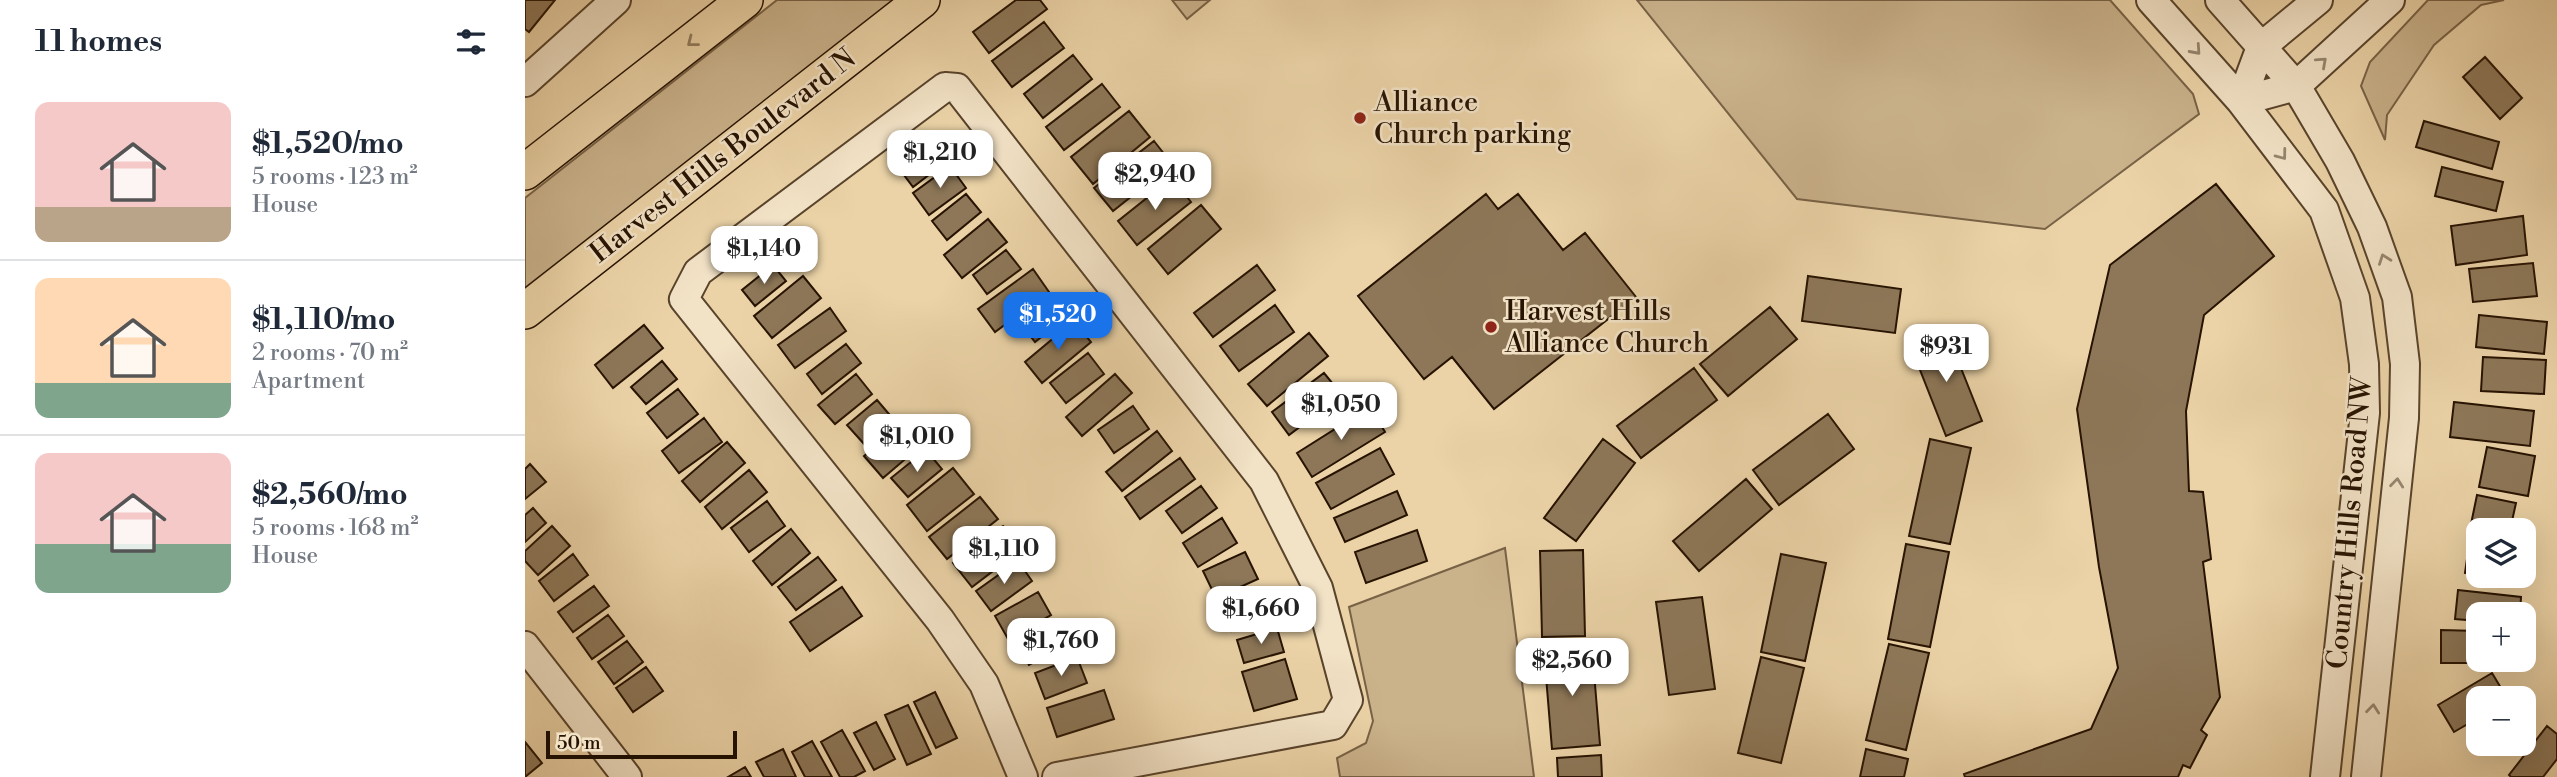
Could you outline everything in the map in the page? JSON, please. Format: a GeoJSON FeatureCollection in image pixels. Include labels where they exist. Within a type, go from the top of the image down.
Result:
{"type":"FeatureCollection","features":[{"type":"Feature","properties":{"kind":"main road"},"geometry":{"type":"LineString","coordinates":[[525,172],[745,0]]}},
{"type":"Feature","properties":{"kind":"main road","name":"Harvest Hills Boulevard N"},"geometry":{"type":"LineString","coordinates":[[525,311],[922,0]]}},
{"type":"Feature","properties":{"kind":"street"},"geometry":{"type":"LineString","coordinates":[[525,82],[616,0]]}},
{"type":"Feature","properties":{"kind":"street","name":"Country Hills Road NW"},"geometry":{"type":"LineString","coordinates":[[2151,0],[2241,101],[2323,210],[2355,298],[2362,351],[2365,413],[2325,777]]}},
{"type":"Feature","properties":{"kind":"street","name":"Country Hills Road NW"},"geometry":{"type":"LineString","coordinates":[[2220,0],[2296,86],[2340,161],[2372,227],[2397,297],[2405,364],[2405,418],[2365,777]]}},
{"type":"Feature","properties":{"kind":"street"},"geometry":{"type":"LineString","coordinates":[[2241,101],[2261,47],[2318,0]]}},
{"type":"Feature","properties":{"kind":"street"},"geometry":{"type":"LineString","coordinates":[[2241,101],[2296,86],[2390,0]]}},
{"type":"Feature","properties":{"kind":"street"},"geometry":{"type":"LineString","coordinates":[[1023,777],[984,684],[940,620],[684,299],[698,272],[945,87],[957,88],[1263,481],[1318,588],[1348,700],[1333,726],[1057,777]]}},
{"type":"Feature","properties":{"kind":"street"},"geometry":{"type":"LineString","coordinates":[[525,646],[627,777]]}},
{"type":"Feature","properties":{"kind":"shaded area"},"geometry":{"type":"Polygon","coordinates":[[[777,0],[904,0],[525,292],[525,198],[777,0]]]}},
{"type":"Feature","properties":{"kind":"shaded area"},"geometry":{"type":"Polygon","coordinates":[[[1172,0],[1210,0],[1187,19],[1172,0]]]}},
{"type":"Feature","properties":{"kind":"shaded area"},"geometry":{"type":"Polygon","coordinates":[[[1637,0],[2110,0],[2193,94],[2199,114],[2045,229],[1797,199],[1637,0]]]}},
{"type":"Feature","properties":{"kind":"shaded area"},"geometry":{"type":"Polygon","coordinates":[[[2428,0],[2504,0],[2481,5],[2434,45],[2387,115],[2385,140],[2361,86],[2370,62],[2428,0]]]}},
{"type":"Feature","properties":{"kind":"shaded area"},"geometry":{"type":"Polygon","coordinates":[[[1505,548],[1534,777],[1340,777],[1337,758],[1366,743],[1373,721],[1349,607],[1505,548]]]}},
{"type":"Feature","properties":{"kind":"building"},"geometry":{"type":"Polygon","coordinates":[[[525,0],[555,0],[529,32],[525,29],[525,0]]]}},
{"type":"Feature","properties":{"kind":"building"},"geometry":{"type":"Polygon","coordinates":[[[1016,0],[1040,0],[1047,9],[989,53],[973,32],[1016,0]]]}},
{"type":"Feature","properties":{"kind":"building"},"geometry":{"type":"Polygon","coordinates":[[[1044,22],[1064,48],[1012,87],[992,61],[1044,22]]]}},
{"type":"Feature","properties":{"kind":"building"},"geometry":{"type":"Polygon","coordinates":[[[1073,55],[1092,79],[1043,118],[1024,94],[1073,55]]]}},
{"type":"Feature","properties":{"kind":"building"},"geometry":{"type":"Polygon","coordinates":[[[2485,57],[2522,98],[2500,119],[2463,77],[2485,57]]]}},
{"type":"Feature","properties":{"kind":"building"},"geometry":{"type":"Polygon","coordinates":[[[1102,84],[1120,107],[1064,150],[1046,127],[1102,84]]]}},
{"type":"Feature","properties":{"kind":"building"},"geometry":{"type":"Polygon","coordinates":[[[1129,111],[1150,137],[1093,184],[1071,157],[1129,111]]]}},
{"type":"Feature","properties":{"kind":"building"},"geometry":{"type":"Polygon","coordinates":[[[2424,121],[2499,142],[2492,169],[2416,147],[2424,121]]]}},
{"type":"Feature","properties":{"kind":"building"},"geometry":{"type":"Polygon","coordinates":[[[929,137],[947,161],[913,187],[895,163],[929,137]]]}},
{"type":"Feature","properties":{"kind":"building"},"geometry":{"type":"Polygon","coordinates":[[[1154,141],[1172,164],[1113,211],[1094,188],[1154,141]]]}},
{"type":"Feature","properties":{"kind":"building"},"geometry":{"type":"Polygon","coordinates":[[[950,166],[966,188],[929,215],[913,193],[950,166]]]}},
{"type":"Feature","properties":{"kind":"building"},"geometry":{"type":"Polygon","coordinates":[[[2442,167],[2503,182],[2496,211],[2435,196],[2442,167]]]}},
{"type":"Feature","properties":{"kind":"building"},"geometry":{"type":"Polygon","coordinates":[[[1172,178],[1191,202],[1137,245],[1118,221],[1172,178]]]}},
{"type":"Feature","properties":{"kind":"building"},"geometry":{"type":"Polygon","coordinates":[[[2216,184],[2274,256],[2204,315],[2186,411],[2189,491],[2203,492],[2211,559],[2203,562],[2220,697],[2201,730],[2207,735],[2190,768],[2183,765],[2178,777],[1965,777],[1964,774],[2091,729],[2118,668],[2099,567],[2077,409],[2110,265],[2216,184]]]}},
{"type":"Feature","properties":{"kind":"building"},"geometry":{"type":"Polygon","coordinates":[[[966,194],[981,212],[947,240],[932,221],[966,194]]]}},
{"type":"Feature","properties":{"kind":"building","name":"Harvest Hills Alliance Church"},"geometry":{"type":"Polygon","coordinates":[[[1486,194],[1498,209],[1518,194],[1563,250],[1585,233],[1636,297],[1494,409],[1452,357],[1424,379],[1358,296],[1486,194]]]}},
{"type":"Feature","properties":{"kind":"building"},"geometry":{"type":"Polygon","coordinates":[[[1201,205],[1221,229],[1168,274],[1148,249],[1201,205]]]}},
{"type":"Feature","properties":{"kind":"building"},"geometry":{"type":"Polygon","coordinates":[[[2523,216],[2527,255],[2456,265],[2451,226],[2523,216]]]}},
{"type":"Feature","properties":{"kind":"building"},"geometry":{"type":"Polygon","coordinates":[[[988,219],[1007,242],[962,278],[944,255],[988,219]]]}},
{"type":"Feature","properties":{"kind":"building"},"geometry":{"type":"Polygon","coordinates":[[[1006,250],[1021,269],[987,294],[973,275],[1006,250]]]}},
{"type":"Feature","properties":{"kind":"building"},"geometry":{"type":"Polygon","coordinates":[[[2533,263],[2537,296],[2473,302],[2469,269],[2533,263]]]}},
{"type":"Feature","properties":{"kind":"building"},"geometry":{"type":"Polygon","coordinates":[[[773,265],[786,281],[755,306],[742,290],[773,265]]]}},
{"type":"Feature","properties":{"kind":"building"},"geometry":{"type":"Polygon","coordinates":[[[1257,265],[1275,290],[1213,337],[1194,313],[1257,265]]]}},
{"type":"Feature","properties":{"kind":"building"},"geometry":{"type":"Polygon","coordinates":[[[1033,269],[1049,292],[995,332],[978,309],[1033,269]]]}},
{"type":"Feature","properties":{"kind":"building"},"geometry":{"type":"Polygon","coordinates":[[[803,276],[821,298],[772,338],[754,316],[803,276]]]}},
{"type":"Feature","properties":{"kind":"building"},"geometry":{"type":"Polygon","coordinates":[[[1808,276],[1901,289],[1895,333],[1802,321],[1808,276]]]}},
{"type":"Feature","properties":{"kind":"building"},"geometry":{"type":"Polygon","coordinates":[[[1050,301],[1064,319],[1035,342],[1021,324],[1050,301]]]}},
{"type":"Feature","properties":{"kind":"building"},"geometry":{"type":"Polygon","coordinates":[[[1275,305],[1294,332],[1239,371],[1220,346],[1275,305]]]}},
{"type":"Feature","properties":{"kind":"building"},"geometry":{"type":"Polygon","coordinates":[[[1770,307],[1797,339],[1728,396],[1700,364],[1770,307]]]}},
{"type":"Feature","properties":{"kind":"building"},"geometry":{"type":"Polygon","coordinates":[[[830,308],[846,331],[795,368],[778,345],[830,308]]]}},
{"type":"Feature","properties":{"kind":"building"},"geometry":{"type":"Polygon","coordinates":[[[2479,315],[2547,322],[2544,354],[2476,347],[2479,315]]]}},
{"type":"Feature","properties":{"kind":"building"},"geometry":{"type":"Polygon","coordinates":[[[1074,321],[1091,342],[1042,383],[1025,362],[1074,321]]]}},
{"type":"Feature","properties":{"kind":"building"},"geometry":{"type":"Polygon","coordinates":[[[644,325],[663,348],[613,388],[595,365],[644,325]]]}},
{"type":"Feature","properties":{"kind":"building"},"geometry":{"type":"Polygon","coordinates":[[[1309,333],[1328,356],[1267,406],[1248,384],[1309,333]]]}},
{"type":"Feature","properties":{"kind":"building"},"geometry":{"type":"Polygon","coordinates":[[[1947,333],[1982,421],[1946,436],[1911,347],[1947,333]]]}},
{"type":"Feature","properties":{"kind":"building"},"geometry":{"type":"Polygon","coordinates":[[[846,344],[861,363],[822,394],[807,374],[846,344]]]}},
{"type":"Feature","properties":{"kind":"building"},"geometry":{"type":"Polygon","coordinates":[[[1088,353],[1104,374],[1066,403],[1050,383],[1088,353]]]}},
{"type":"Feature","properties":{"kind":"building"},"geometry":{"type":"Polygon","coordinates":[[[2483,357],[2546,360],[2544,394],[2481,391],[2483,357]]]}},
{"type":"Feature","properties":{"kind":"building"},"geometry":{"type":"Polygon","coordinates":[[[662,361],[677,379],[646,404],[631,387],[662,361]]]}},
{"type":"Feature","properties":{"kind":"building"},"geometry":{"type":"Polygon","coordinates":[[[1694,368],[1717,400],[1641,458],[1617,426],[1694,368]]]}},
{"type":"Feature","properties":{"kind":"building"},"geometry":{"type":"Polygon","coordinates":[[[1324,373],[1342,395],[1289,435],[1272,412],[1324,373]]]}},
{"type":"Feature","properties":{"kind":"building"},"geometry":{"type":"Polygon","coordinates":[[[856,374],[872,394],[835,424],[818,405],[856,374]]]}},
{"type":"Feature","properties":{"kind":"building"},"geometry":{"type":"Polygon","coordinates":[[[1115,374],[1132,393],[1082,436],[1066,417],[1115,374]]]}},
{"type":"Feature","properties":{"kind":"building"},"geometry":{"type":"Polygon","coordinates":[[[678,389],[698,414],[667,438],[647,413],[678,389]]]}},
{"type":"Feature","properties":{"kind":"building"},"geometry":{"type":"Polygon","coordinates":[[[877,400],[894,420],[865,445],[847,425],[877,400]]]}},
{"type":"Feature","properties":{"kind":"building"},"geometry":{"type":"Polygon","coordinates":[[[2454,402],[2534,411],[2530,446],[2450,437],[2454,402]]]}},
{"type":"Feature","properties":{"kind":"building"},"geometry":{"type":"Polygon","coordinates":[[[1133,406],[1149,429],[1114,453],[1098,430],[1133,406]]]}},
{"type":"Feature","properties":{"kind":"building"},"geometry":{"type":"Polygon","coordinates":[[[1370,407],[1385,432],[1312,477],[1297,453],[1370,407]]]}},
{"type":"Feature","properties":{"kind":"building"},"geometry":{"type":"Polygon","coordinates":[[[1828,414],[1854,449],[1779,505],[1753,470],[1828,414]]]}},
{"type":"Feature","properties":{"kind":"building"},"geometry":{"type":"Polygon","coordinates":[[[704,418],[722,442],[679,473],[662,451],[704,418]]]}},
{"type":"Feature","properties":{"kind":"building"},"geometry":{"type":"Polygon","coordinates":[[[898,427],[917,449],[883,478],[864,456],[898,427]]]}},
{"type":"Feature","properties":{"kind":"building"},"geometry":{"type":"Polygon","coordinates":[[[1157,431],[1172,451],[1122,491],[1106,472],[1157,431]]]}},
{"type":"Feature","properties":{"kind":"building"},"geometry":{"type":"Polygon","coordinates":[[[1603,439],[1635,463],[1576,541],[1544,518],[1603,439]]]}},
{"type":"Feature","properties":{"kind":"building"},"geometry":{"type":"Polygon","coordinates":[[[1930,439],[1971,448],[1950,544],[1909,536],[1930,439]]]}},
{"type":"Feature","properties":{"kind":"building"},"geometry":{"type":"Polygon","coordinates":[[[727,442],[745,463],[700,502],[682,481],[727,442]]]}},
{"type":"Feature","properties":{"kind":"building"},"geometry":{"type":"Polygon","coordinates":[[[2487,447],[2535,456],[2528,496],[2479,487],[2487,447]]]}},
{"type":"Feature","properties":{"kind":"building"},"geometry":{"type":"Polygon","coordinates":[[[1380,448],[1394,474],[1331,509],[1316,483],[1380,448]]]}},
{"type":"Feature","properties":{"kind":"building"},"geometry":{"type":"Polygon","coordinates":[[[926,450],[942,469],[908,497],[891,478],[926,450]]]}},
{"type":"Feature","properties":{"kind":"building"},"geometry":{"type":"Polygon","coordinates":[[[1180,458],[1195,479],[1140,519],[1125,497],[1180,458]]]}},
{"type":"Feature","properties":{"kind":"building"},"geometry":{"type":"Polygon","coordinates":[[[530,464],[546,482],[525,499],[525,469],[530,464]]]}},
{"type":"Feature","properties":{"kind":"building"},"geometry":{"type":"Polygon","coordinates":[[[953,468],[974,494],[927,531],[907,505],[953,468]]]}},
{"type":"Feature","properties":{"kind":"building"},"geometry":{"type":"Polygon","coordinates":[[[749,470],[767,492],[722,529],[705,507],[749,470]]]}},
{"type":"Feature","properties":{"kind":"building"},"geometry":{"type":"Polygon","coordinates":[[[1746,479],[1772,509],[1699,571],[1673,541],[1746,479]]]}},
{"type":"Feature","properties":{"kind":"building"},"geometry":{"type":"Polygon","coordinates":[[[1201,486],[1217,508],[1182,533],[1166,511],[1201,486]]]}},
{"type":"Feature","properties":{"kind":"building"},"geometry":{"type":"Polygon","coordinates":[[[1397,491],[1407,515],[1345,542],[1334,518],[1397,491]]]}},
{"type":"Feature","properties":{"kind":"building"},"geometry":{"type":"Polygon","coordinates":[[[2477,495],[2516,503],[2513,518],[2472,518],[2477,495]]]}},
{"type":"Feature","properties":{"kind":"building"},"geometry":{"type":"Polygon","coordinates":[[[980,497],[998,519],[947,559],[929,537],[980,497]]]}},
{"type":"Feature","properties":{"kind":"building"},"geometry":{"type":"Polygon","coordinates":[[[767,501],[785,526],[749,552],[731,528],[767,501]]]}},
{"type":"Feature","properties":{"kind":"building"},"geometry":{"type":"Polygon","coordinates":[[[533,508],[546,523],[525,542],[525,515],[533,508]]]}},
{"type":"Feature","properties":{"kind":"building"},"geometry":{"type":"Polygon","coordinates":[[[1222,518],[1237,543],[1198,567],[1183,543],[1222,518]]]}},
{"type":"Feature","properties":{"kind":"building"},"geometry":{"type":"Polygon","coordinates":[[[552,526],[570,546],[538,575],[525,561],[525,551],[552,526]]]}},
{"type":"Feature","properties":{"kind":"building"},"geometry":{"type":"Polygon","coordinates":[[[1003,526],[1022,549],[972,587],[953,563],[1003,526]]]}},
{"type":"Feature","properties":{"kind":"building"},"geometry":{"type":"Polygon","coordinates":[[[791,529],[810,553],[772,585],[753,561],[791,529]]]}},
{"type":"Feature","properties":{"kind":"building"},"geometry":{"type":"Polygon","coordinates":[[[1417,530],[1427,561],[1366,583],[1355,552],[1417,530]]]}},
{"type":"Feature","properties":{"kind":"building"},"geometry":{"type":"Polygon","coordinates":[[[1906,544],[1949,552],[1930,647],[1888,639],[1906,544]]]}},
{"type":"Feature","properties":{"kind":"building"},"geometry":{"type":"Polygon","coordinates":[[[1583,550],[1585,636],[1542,637],[1540,551],[1583,550]]]}},
{"type":"Feature","properties":{"kind":"building"},"geometry":{"type":"Polygon","coordinates":[[[1245,552],[1258,579],[1216,598],[1203,571],[1245,552]]]}},
{"type":"Feature","properties":{"kind":"building"},"geometry":{"type":"Polygon","coordinates":[[[573,554],[588,575],[554,601],[539,581],[573,554]]]}},
{"type":"Feature","properties":{"kind":"building"},"geometry":{"type":"Polygon","coordinates":[[[1781,554],[1826,563],[1805,661],[1761,652],[1781,554]]]}},
{"type":"Feature","properties":{"kind":"building"},"geometry":{"type":"Polygon","coordinates":[[[818,557],[836,580],[796,610],[778,587],[818,557]]]}},
{"type":"Feature","properties":{"kind":"building"},"geometry":{"type":"Polygon","coordinates":[[[1018,561],[1032,581],[991,611],[976,591],[1018,561]]]}},
{"type":"Feature","properties":{"kind":"building"},"geometry":{"type":"Polygon","coordinates":[[[594,586],[609,606],[573,632],[558,612],[594,586]]]}},
{"type":"Feature","properties":{"kind":"building"},"geometry":{"type":"Polygon","coordinates":[[[842,587],[862,616],[810,651],[790,622],[842,587]]]}},
{"type":"Feature","properties":{"kind":"building"},"geometry":{"type":"Polygon","coordinates":[[[1261,588],[1271,617],[1232,631],[1222,603],[1261,588]]]}},
{"type":"Feature","properties":{"kind":"building"},"geometry":{"type":"Polygon","coordinates":[[[2458,590],[2521,597],[2521,602],[2466,602],[2466,620],[2455,619],[2458,590]]]}},
{"type":"Feature","properties":{"kind":"building"},"geometry":{"type":"Polygon","coordinates":[[[1038,592],[1051,615],[1008,639],[995,616],[1038,592]]]}},
{"type":"Feature","properties":{"kind":"building"},"geometry":{"type":"Polygon","coordinates":[[[1702,597],[1715,689],[1669,695],[1656,602],[1702,597]]]}},
{"type":"Feature","properties":{"kind":"building"},"geometry":{"type":"Polygon","coordinates":[[[608,615],[624,636],[592,659],[577,638],[608,615]]]}},
{"type":"Feature","properties":{"kind":"building"},"geometry":{"type":"Polygon","coordinates":[[[1051,622],[1064,645],[1029,665],[1016,642],[1051,622]]]}},
{"type":"Feature","properties":{"kind":"building"},"geometry":{"type":"Polygon","coordinates":[[[1277,628],[1284,652],[1244,663],[1237,640],[1277,628]]]}},
{"type":"Feature","properties":{"kind":"building"},"geometry":{"type":"Polygon","coordinates":[[[2441,630],[2466,631],[2466,663],[2441,663],[2441,630]]]}},
{"type":"Feature","properties":{"kind":"building"},"geometry":{"type":"Polygon","coordinates":[[[627,641],[643,662],[614,684],[598,662],[627,641]]]}},
{"type":"Feature","properties":{"kind":"building"},"geometry":{"type":"Polygon","coordinates":[[[1889,644],[1929,653],[1906,750],[1866,740],[1889,644]]]}},
{"type":"Feature","properties":{"kind":"building"},"geometry":{"type":"Polygon","coordinates":[[[1592,648],[1600,745],[1552,749],[1544,652],[1592,648]]]}},
{"type":"Feature","properties":{"kind":"building"},"geometry":{"type":"Polygon","coordinates":[[[1077,657],[1087,683],[1045,699],[1035,673],[1077,657]]]}},
{"type":"Feature","properties":{"kind":"building"},"geometry":{"type":"Polygon","coordinates":[[[1761,657],[1804,668],[1781,763],[1738,753],[1761,657]]]}},
{"type":"Feature","properties":{"kind":"building"},"geometry":{"type":"Polygon","coordinates":[[[1285,659],[1297,699],[1254,711],[1242,672],[1285,659]]]}},
{"type":"Feature","properties":{"kind":"building"},"geometry":{"type":"Polygon","coordinates":[[[646,667],[663,691],[633,712],[616,688],[646,667]]]}},
{"type":"Feature","properties":{"kind":"building"},"geometry":{"type":"Polygon","coordinates":[[[2492,673],[2500,686],[2470,686],[2492,673]]]}},
{"type":"Feature","properties":{"kind":"building"},"geometry":{"type":"Polygon","coordinates":[[[2466,688],[2466,725],[2454,732],[2438,705],[2466,688]]]}},
{"type":"Feature","properties":{"kind":"building"},"geometry":{"type":"Polygon","coordinates":[[[1104,690],[1114,719],[1057,737],[1047,708],[1104,690]]]}},
{"type":"Feature","properties":{"kind":"building"},"geometry":{"type":"Polygon","coordinates":[[[935,692],[957,738],[936,748],[914,702],[935,692]]]}},
{"type":"Feature","properties":{"kind":"building"},"geometry":{"type":"Polygon","coordinates":[[[908,705],[931,754],[907,765],[885,715],[908,705]]]}},
{"type":"Feature","properties":{"kind":"building"},"geometry":{"type":"Polygon","coordinates":[[[876,722],[895,759],[874,770],[854,733],[876,722]]]}},
{"type":"Feature","properties":{"kind":"building"},"geometry":{"type":"Polygon","coordinates":[[[2547,726],[2557,734],[2557,759],[2543,777],[2511,777],[2509,775],[2524,756],[2536,756],[2536,740],[2547,726]]]}},
{"type":"Feature","properties":{"kind":"building"},"geometry":{"type":"Polygon","coordinates":[[[842,730],[865,771],[854,777],[840,777],[821,742],[842,730]]]}},
{"type":"Feature","properties":{"kind":"building"},"geometry":{"type":"Polygon","coordinates":[[[812,741],[832,777],[805,777],[792,752],[812,741]]]}},
{"type":"Feature","properties":{"kind":"building"},"geometry":{"type":"Polygon","coordinates":[[[525,742],[542,763],[525,777],[525,742]]]}},
{"type":"Feature","properties":{"kind":"building"},"geometry":{"type":"Polygon","coordinates":[[[783,749],[796,777],[764,777],[756,762],[783,749]]]}},
{"type":"Feature","properties":{"kind":"building"},"geometry":{"type":"Polygon","coordinates":[[[1866,749],[1908,759],[1904,777],[1860,777],[1866,749]]]}},
{"type":"Feature","properties":{"kind":"building"},"geometry":{"type":"Polygon","coordinates":[[[1601,755],[1602,777],[1558,777],[1557,758],[1601,755]]]}},
{"type":"Feature","properties":{"kind":"building"},"geometry":{"type":"Polygon","coordinates":[[[745,767],[751,777],[728,777],[745,767]]]}},
{"type":"Feature","properties":{"kind":"place","name":"Alliance Church parking"},"geometry":{"type":"Point","coordinates":[1360,118]}},
{"type":"Feature","properties":{"kind":"place","name":"Harvest Hills Alliance Church"},"geometry":{"type":"Point","coordinates":[1491,327]}}]}
